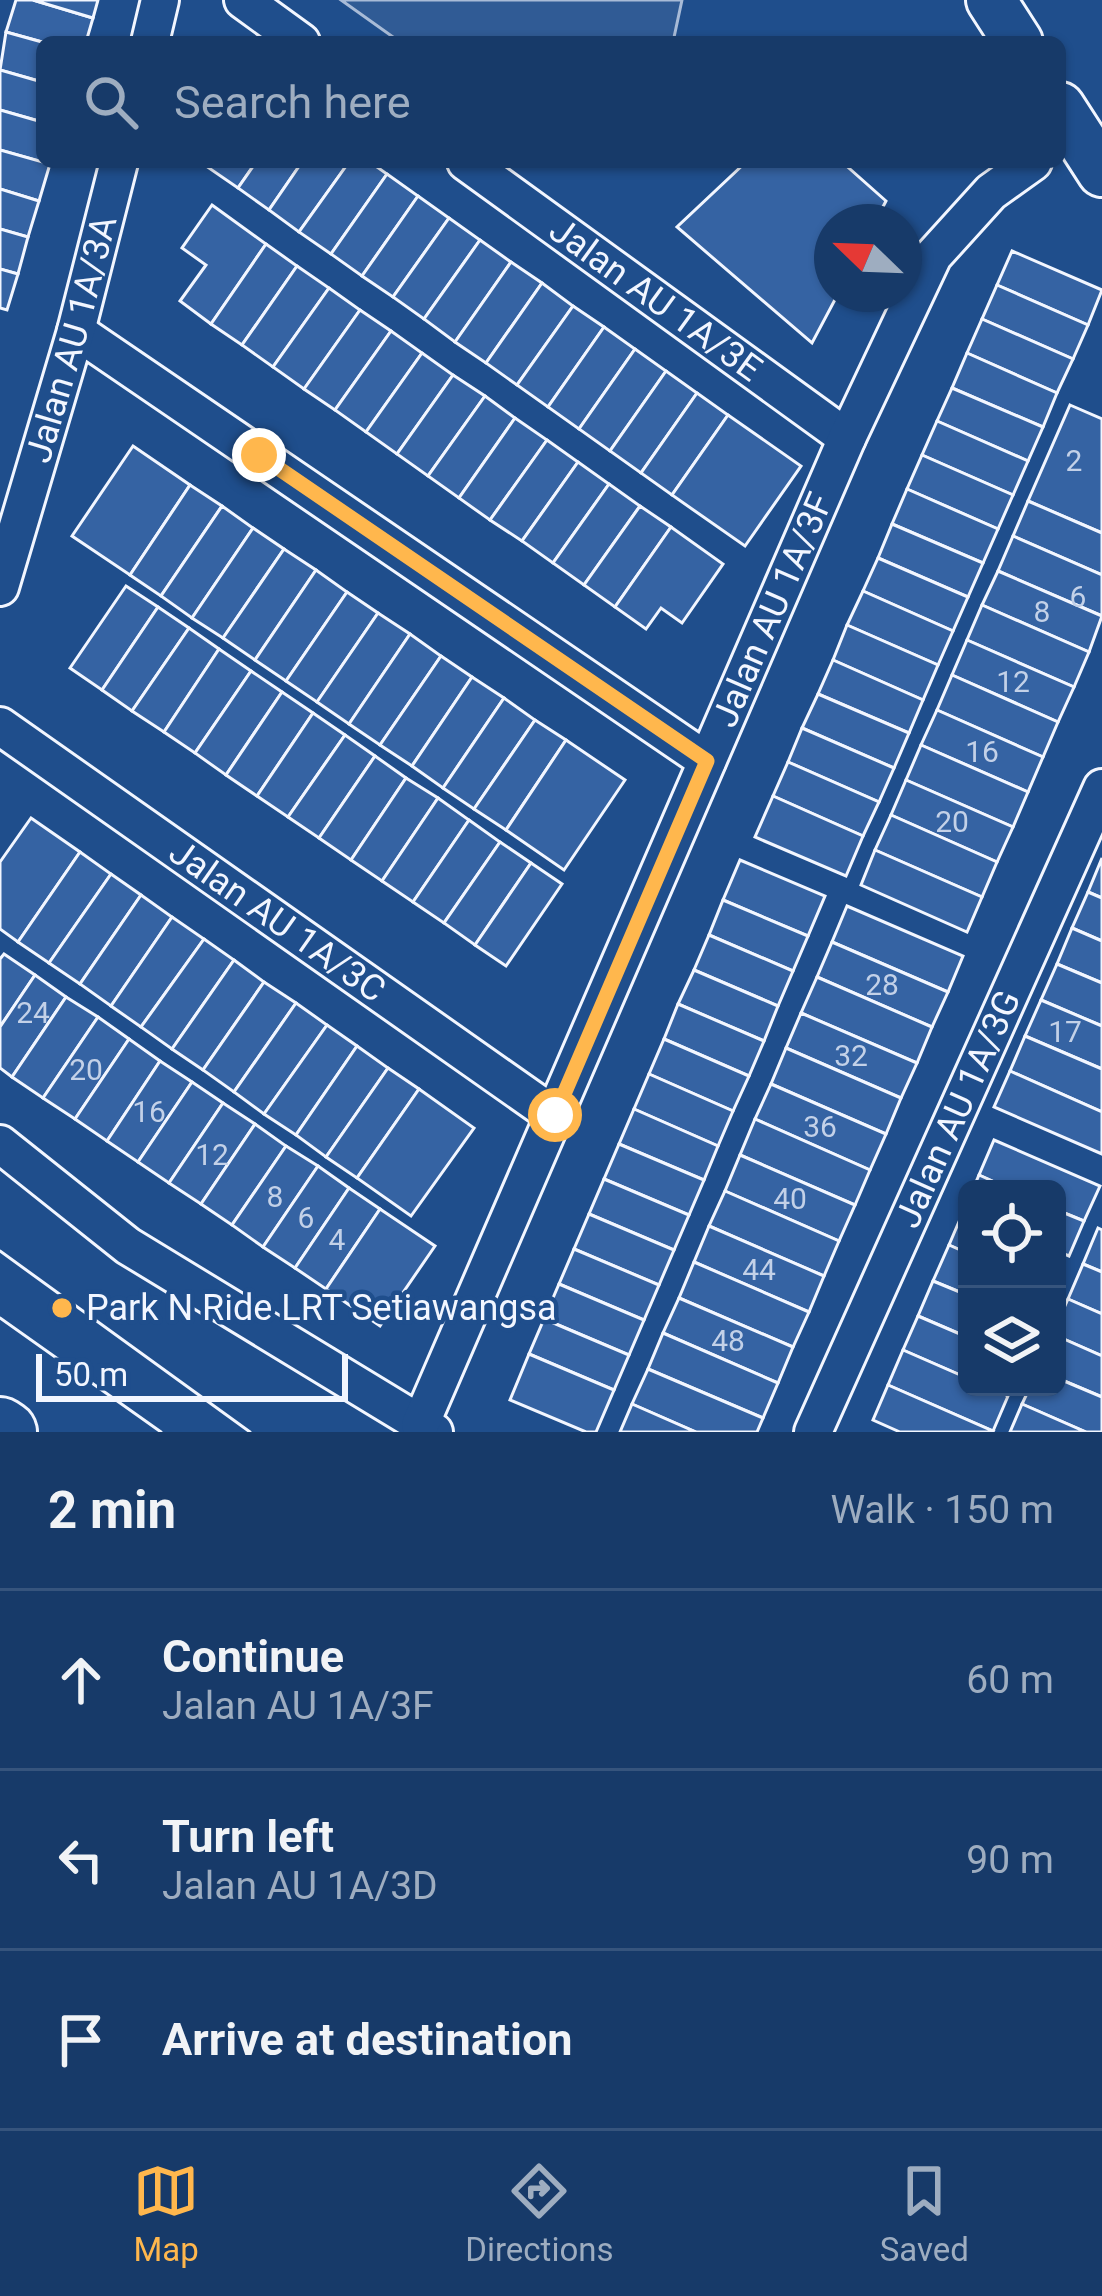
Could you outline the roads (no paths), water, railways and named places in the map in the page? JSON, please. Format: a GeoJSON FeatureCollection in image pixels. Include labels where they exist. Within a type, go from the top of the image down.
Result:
{"type":"FeatureCollection","features":[{"type":"Feature","properties":{"kind":"street"},"geometry":{"type":"LineString","coordinates":[[151,36],[160,0]]}},
{"type":"Feature","properties":{"kind":"street"},"geometry":{"type":"LineString","coordinates":[[243,0],[293,36]]}},
{"type":"Feature","properties":{"kind":"street"},"geometry":{"type":"LineString","coordinates":[[991,0],[1014,36]]}},
{"type":"Feature","properties":{"kind":"street"},"geometry":{"type":"LineString","coordinates":[[1066,128],[1102,172]]}},
{"type":"Feature","properties":{"kind":"street","name":"Jalan AU 1A/3A"},"geometry":{"type":"LineString","coordinates":[[0,587],[76,331],[117,168]]}},
{"type":"Feature","properties":{"kind":"street","name":"Jalan AU 1A/3E"},"geometry":{"type":"LineString","coordinates":[[474,168],[847,438]]}},
{"type":"Feature","properties":{"kind":"street","name":"Jalan AU 1A/3F"},"geometry":{"type":"LineString","coordinates":[[427,1428],[707,761],[847,438],[933,256],[991,192],[1025,168]]}},
{"type":"Feature","properties":{"kind":"street"},"geometry":{"type":"LineString","coordinates":[[76,331],[707,761]]}},
{"type":"Feature","properties":{"kind":"street","name":"Jalan AU 1A/3C"},"geometry":{"type":"LineString","coordinates":[[0,726],[555,1115]]}},
{"type":"Feature","properties":{"kind":"street","name":"Jalan AU 1A/3G"},"geometry":{"type":"LineString","coordinates":[[813,1432],[1102,788]]}},
{"type":"Feature","properties":{"kind":"street"},"geometry":{"type":"LineString","coordinates":[[0,1144],[128,1246],[427,1428]]}},
{"type":"Feature","properties":{"kind":"tram line"},"geometry":{"type":"LineString","coordinates":[[0,1251],[250,1432]]}},
{"type":"Feature","properties":{"kind":"tram line"},"geometry":{"type":"LineString","coordinates":[[0,1318],[161,1432]]}},
{"type":"Feature","properties":{"kind":"place","name":"Park N Ride LRT Setiawangsa"},"geometry":{"type":"Point","coordinates":[62,1308]}}]}
